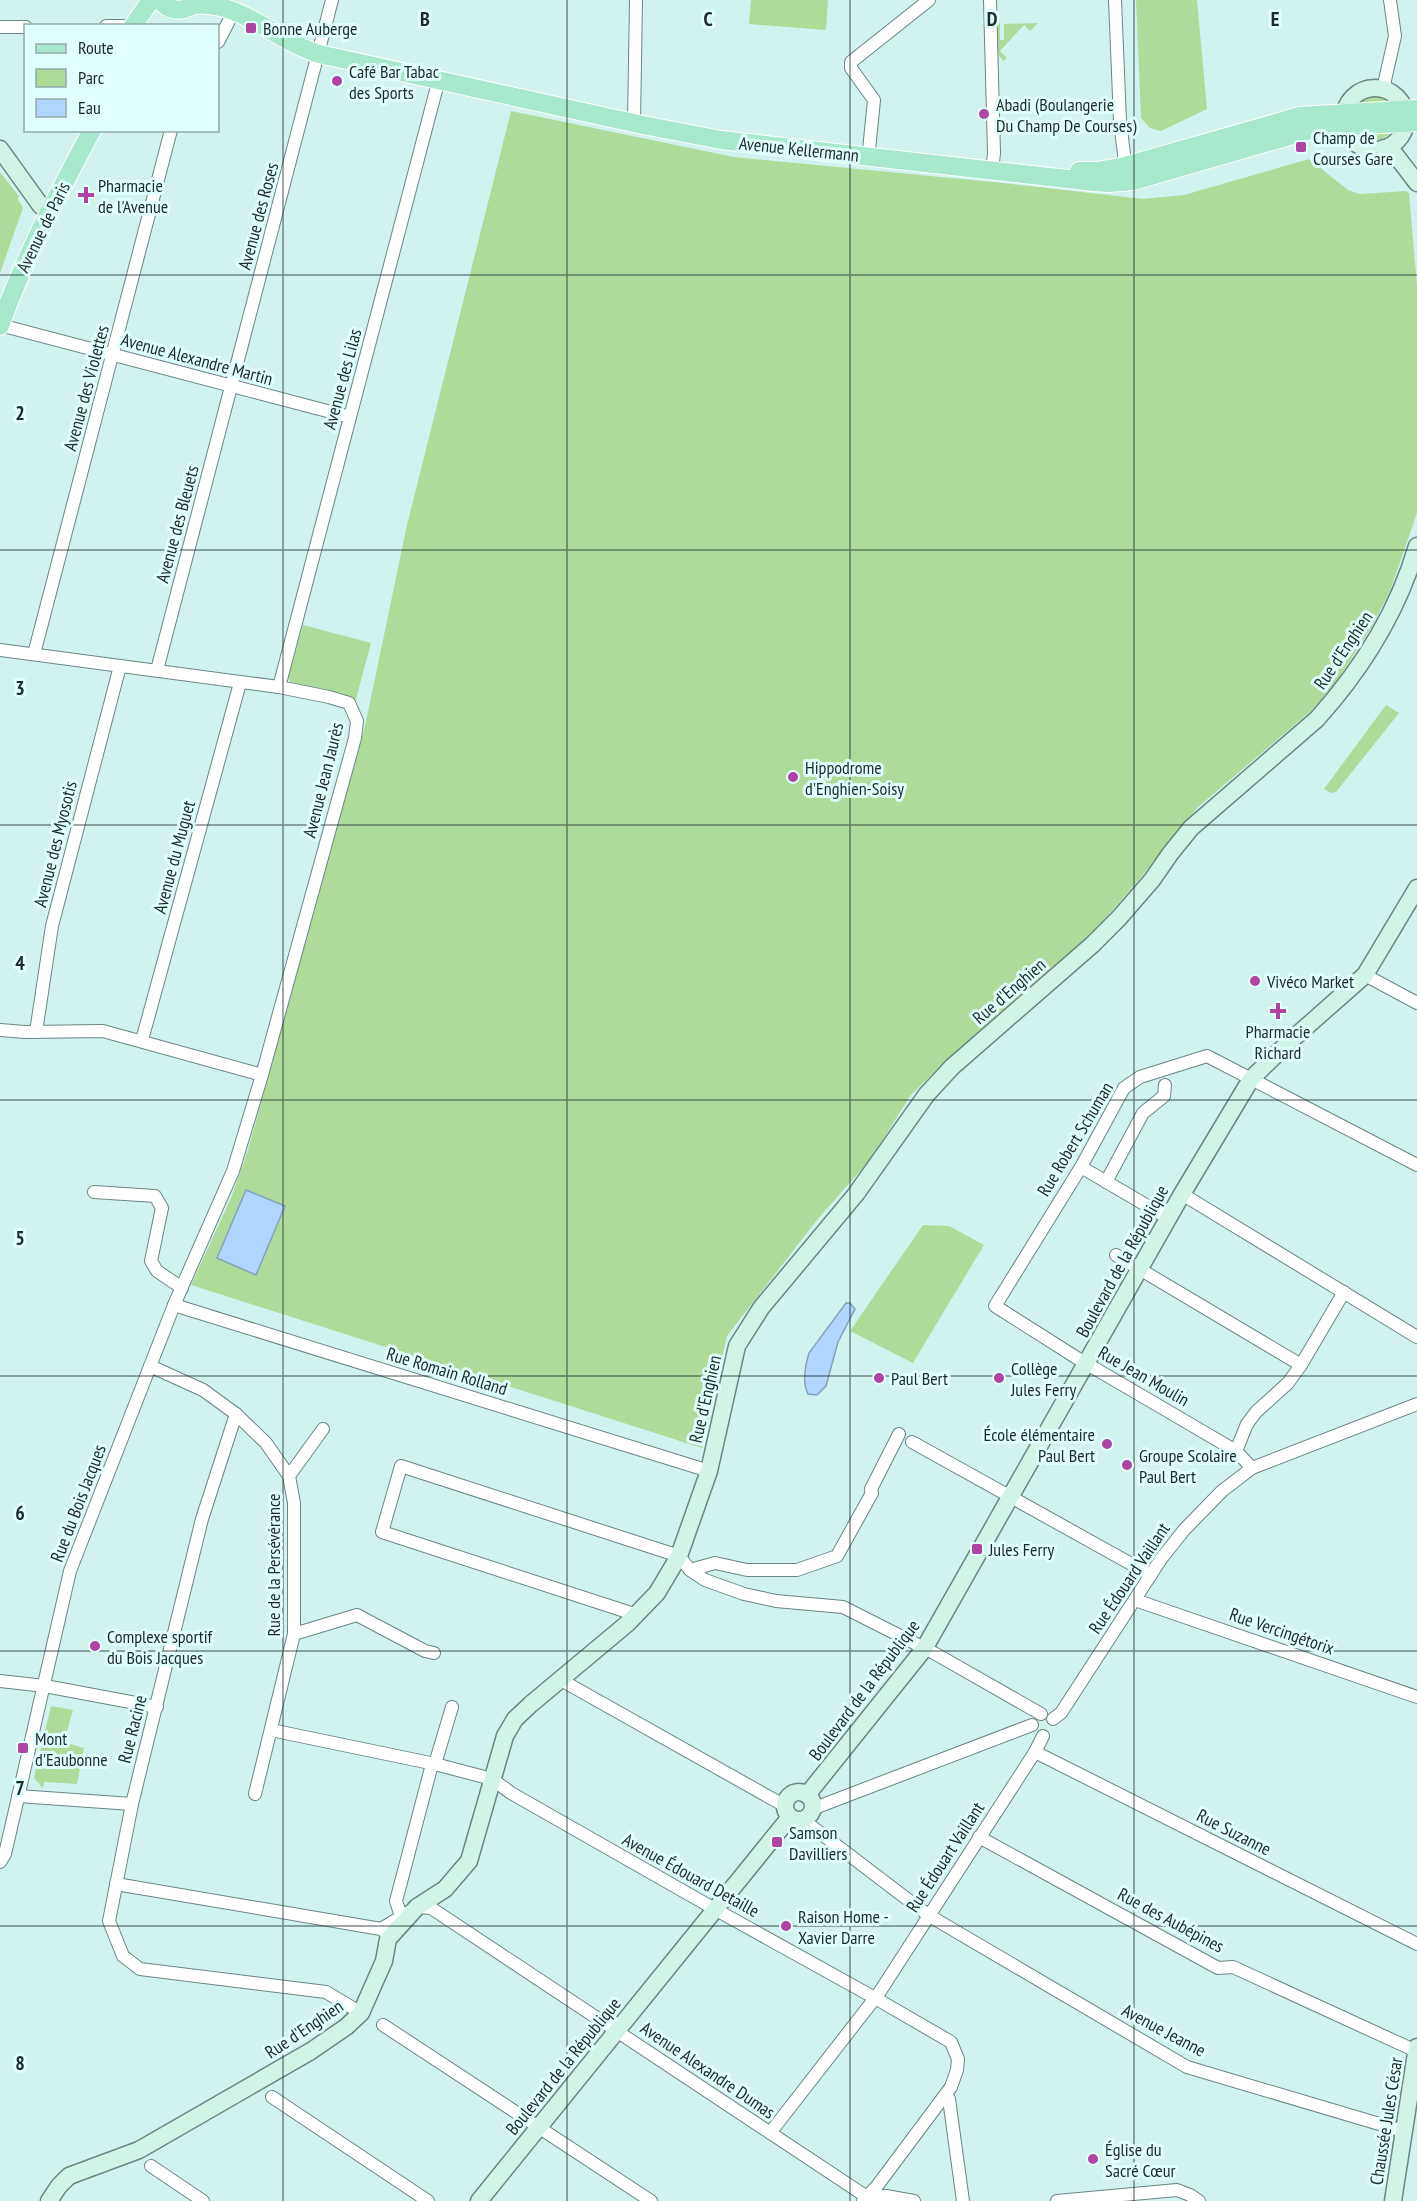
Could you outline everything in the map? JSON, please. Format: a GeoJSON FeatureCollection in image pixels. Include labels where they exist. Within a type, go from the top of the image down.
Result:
{"type":"FeatureCollection","features":[{"type":"Feature","properties":{"kind":"main road","name":"Avenue Kellermann"},"geometry":{"type":"LineString","coordinates":[[159,2],[180,10],[195,3],[233,5],[297,46],[634,120]]}},
{"type":"Feature","properties":{"kind":"main road"},"geometry":{"type":"LineString","coordinates":[[135,24],[159,2]]}},
{"type":"Feature","properties":{"kind":"main road"},"geometry":{"type":"LineString","coordinates":[[146,24],[159,2]]}},
{"type":"Feature","properties":{"kind":"main road","name":"Avenue Kellermann"},"geometry":{"type":"LineString","coordinates":[[320,50],[439,79],[757,146],[870,153],[993,167],[1098,183],[1345,119],[1409,120]]}},
{"type":"Feature","properties":{"kind":"main road","name":"Avenue de Paris"},"geometry":{"type":"LineString","coordinates":[[0,326],[45,209],[79,132]]}},
{"type":"Feature","properties":{"kind":"main road","name":"Avenue de Paris"},"geometry":{"type":"LineString","coordinates":[[0,296],[45,209],[91,132]]}},
{"type":"Feature","properties":{"kind":"street","name":"Avenue des Roses"},"geometry":{"type":"LineString","coordinates":[[232,386],[332,0]]}},
{"type":"Feature","properties":{"kind":"street"},"geometry":{"type":"LineString","coordinates":[[634,0],[634,120]]}},
{"type":"Feature","properties":{"kind":"street"},"geometry":{"type":"LineString","coordinates":[[870,153],[874,100],[851,68],[851,62],[928,0]]}},
{"type":"Feature","properties":{"kind":"street"},"geometry":{"type":"LineString","coordinates":[[990,0],[993,167]]}},
{"type":"Feature","properties":{"kind":"street"},"geometry":{"type":"LineString","coordinates":[[1114,0],[1120,121],[1127,174]]}},
{"type":"Feature","properties":{"kind":"street"},"geometry":{"type":"LineString","coordinates":[[1383,89],[1395,36],[1390,0]]}},
{"type":"Feature","properties":{"kind":"street"},"geometry":{"type":"LineString","coordinates":[[219,40],[233,5]]}},
{"type":"Feature","properties":{"kind":"street"},"geometry":{"type":"LineString","coordinates":[[0,27],[24,27]]}},
{"type":"Feature","properties":{"kind":"street","name":"Avenue des Lilas"},"geometry":{"type":"LineString","coordinates":[[279,687],[439,79]]}},
{"type":"Feature","properties":{"kind":"street"},"geometry":{"type":"LineString","coordinates":[[1409,120],[1392,145],[1369,149],[1359,145],[1350,137],[1345,119],[1353,96],[1362,90],[1383,89],[1395,95],[1409,120],[1401,147],[1411,164],[1417,181]]}},
{"type":"Feature","properties":{"kind":"street","name":"Avenue des Violettes"},"geometry":{"type":"LineString","coordinates":[[34,654],[170,132]]}},
{"type":"Feature","properties":{"kind":"street"},"geometry":{"type":"LineString","coordinates":[[1384,148],[1394,153],[1417,181]]}},
{"type":"Feature","properties":{"kind":"street"},"geometry":{"type":"LineString","coordinates":[[0,149],[45,209]]}},
{"type":"Feature","properties":{"kind":"street","name":"Avenue Alexandre Martin"},"geometry":{"type":"LineString","coordinates":[[0,326],[350,417]]}},
{"type":"Feature","properties":{"kind":"street","name":"Avenue des Bleuets"},"geometry":{"type":"LineString","coordinates":[[157,670],[232,386]]}},
{"type":"Feature","properties":{"kind":"street","name":"Rue d'Enghien"},"geometry":{"type":"LineString","coordinates":[[49,2201],[69,2176],[139,2150],[311,2051],[362,2013],[384,1961],[388,1939],[395,1925],[445,1889],[471,1856],[505,1736],[515,1719],[637,1615],[657,1593],[679,1556],[709,1471],[737,1346],[761,1308],[856,1194],[927,1094],[952,1067],[1092,945],[1143,891],[1175,846],[1191,828],[1317,719],[1334,700],[1383,628],[1416,555]]}},
{"type":"Feature","properties":{"kind":"street","name":"Avenue Jean Jaurès"},"geometry":{"type":"LineString","coordinates":[[0,650],[279,687],[349,703],[357,721],[355,738],[262,1075],[233,1171]]}},
{"type":"Feature","properties":{"kind":"street","name":"Avenue des Myosotis"},"geometry":{"type":"LineString","coordinates":[[36,1032],[52,926],[120,666]]}},
{"type":"Feature","properties":{"kind":"street","name":"Avenue du Muguet"},"geometry":{"type":"LineString","coordinates":[[142,1040],[240,683]]}},
{"type":"Feature","properties":{"kind":"street","name":"Boulevard de la République"},"geometry":{"type":"LineString","coordinates":[[479,2201],[714,1909],[799,1809],[924,1648],[1168,1218],[1251,1079],[1288,1042],[1365,975],[1417,888]]}},
{"type":"Feature","properties":{"kind":"street"},"geometry":{"type":"LineString","coordinates":[[1365,975],[1417,1003]]}},
{"type":"Feature","properties":{"kind":"street"},"geometry":{"type":"LineString","coordinates":[[0,1030],[103,1031],[262,1075]]}},
{"type":"Feature","properties":{"kind":"street","name":"Rue Robert Schuman"},"geometry":{"type":"LineString","coordinates":[[1019,1265],[1081,1167],[1124,1088],[1140,1077],[1207,1056],[1417,1165]]}},
{"type":"Feature","properties":{"kind":"street"},"geometry":{"type":"LineString","coordinates":[[1106,1182],[1143,1113],[1164,1096],[1165,1085]]}},
{"type":"Feature","properties":{"kind":"street"},"geometry":{"type":"LineString","coordinates":[[1081,1167],[1168,1218]]}},
{"type":"Feature","properties":{"kind":"street","name":"Rue du Bois Jacques"},"geometry":{"type":"LineString","coordinates":[[0,1862],[5,1854],[70,1571],[174,1305],[233,1171]]}},
{"type":"Feature","properties":{"kind":"street"},"geometry":{"type":"LineString","coordinates":[[94,1192],[154,1196],[162,1208],[151,1261],[157,1271],[182,1288]]}},
{"type":"Feature","properties":{"kind":"street"},"geometry":{"type":"LineString","coordinates":[[1182,1194],[1417,1337]]}},
{"type":"Feature","properties":{"kind":"street"},"geometry":{"type":"LineString","coordinates":[[1116,1255],[1301,1365]]}},
{"type":"Feature","properties":{"kind":"street","name":"Rue Jean Moulin"},"geometry":{"type":"LineString","coordinates":[[1019,1265],[994,1306],[1087,1364],[1236,1450],[1252,1468]]}},
{"type":"Feature","properties":{"kind":"street"},"geometry":{"type":"LineString","coordinates":[[1236,1450],[1247,1424],[1256,1412],[1288,1383],[1301,1365],[1344,1292]]}},
{"type":"Feature","properties":{"kind":"street","name":"Rue Romain Rolland"},"geometry":{"type":"LineString","coordinates":[[174,1305],[709,1471]]}},
{"type":"Feature","properties":{"kind":"street","name":"Rue de la Persévérance"},"geometry":{"type":"LineString","coordinates":[[150,1366],[203,1390],[236,1414],[266,1443],[289,1476],[294,1503],[294,1634],[255,1794]]}},
{"type":"Feature","properties":{"kind":"street","name":"Rue Édouard Vaillant"},"geometry":{"type":"LineString","coordinates":[[1047,1716],[1061,1713],[1171,1546],[1198,1514],[1222,1491],[1252,1468],[1417,1404]]}},
{"type":"Feature","properties":{"kind":"street","name":"Rue Racine"},"geometry":{"type":"LineString","coordinates":[[236,1414],[202,1519],[132,1804],[108,1921],[123,1956],[133,1966],[148,1972],[326,1992],[362,2013]]}},
{"type":"Feature","properties":{"kind":"street"},"geometry":{"type":"LineString","coordinates":[[289,1476],[323,1429]]}},
{"type":"Feature","properties":{"kind":"street"},"geometry":{"type":"LineString","coordinates":[[690,1570],[715,1563],[747,1570],[797,1570],[837,1556],[872,1493],[871,1489],[899,1434]]}},
{"type":"Feature","properties":{"kind":"street"},"geometry":{"type":"LineString","coordinates":[[912,1442],[1151,1575]]}},
{"type":"Feature","properties":{"kind":"street"},"geometry":{"type":"LineString","coordinates":[[637,1615],[382,1532],[401,1466],[679,1556],[690,1570],[705,1580],[744,1594],[776,1601],[843,1607],[924,1648],[1047,1716],[1055,1725],[1052,1732],[1043,1736],[1037,1734],[1032,1725],[1034,1719],[1047,1716]]}},
{"type":"Feature","properties":{"kind":"street","name":"Rue Vercingétorix"},"geometry":{"type":"LineString","coordinates":[[1135,1600],[1417,1697]]}},
{"type":"Feature","properties":{"kind":"street"},"geometry":{"type":"LineString","coordinates":[[294,1634],[357,1615],[424,1651],[434,1653]]}},
{"type":"Feature","properties":{"kind":"street","name":"Avenue Jeanne"},"geometry":{"type":"LineString","coordinates":[[561,1680],[799,1809],[928,1915],[1187,2067],[1403,2131]]}},
{"type":"Feature","properties":{"kind":"street"},"geometry":{"type":"LineString","coordinates":[[0,1681],[45,1686],[157,1707]]}},
{"type":"Feature","properties":{"kind":"street"},"geometry":{"type":"LineString","coordinates":[[116,1884],[395,1925],[396,1901],[431,1768],[435,1764],[452,1707]]}},
{"type":"Feature","properties":{"kind":"street"},"geometry":{"type":"LineString","coordinates":[[799,1809],[1032,1725]]}},
{"type":"Feature","properties":{"kind":"street"},"geometry":{"type":"LineString","coordinates":[[271,1730],[435,1764],[492,1779]]}},
{"type":"Feature","properties":{"kind":"street","name":"Rue Édouart Vaillant"},"geometry":{"type":"LineString","coordinates":[[770,2133],[875,1998],[1035,1752],[1043,1736]]}},
{"type":"Feature","properties":{"kind":"street","name":"Rue Suzanne"},"geometry":{"type":"LineString","coordinates":[[1035,1752],[1417,1944]]}},
{"type":"Feature","properties":{"kind":"street","name":"Avenue Édouard Detaille"},"geometry":{"type":"LineString","coordinates":[[492,1779],[511,1793],[951,2042],[958,2059],[957,2070],[946,2094],[865,2199]]}},
{"type":"Feature","properties":{"kind":"street"},"geometry":{"type":"LineString","coordinates":[[18,1796],[132,1804]]}},
{"type":"Feature","properties":{"kind":"street","name":"Rue des Aubépines"},"geometry":{"type":"LineString","coordinates":[[979,1837],[1218,1968],[1233,1967],[1417,2049]]}},
{"type":"Feature","properties":{"kind":"street"},"geometry":{"type":"LineString","coordinates":[[440,1914],[437,1904],[445,1889]]}},
{"type":"Feature","properties":{"kind":"street","name":"Avenue Alexandre Dumas"},"geometry":{"type":"LineString","coordinates":[[417,1907],[431,1908],[770,2133],[865,2199]]}},
{"type":"Feature","properties":{"kind":"street"},"geometry":{"type":"LineString","coordinates":[[383,2025],[651,2201]]}},
{"type":"Feature","properties":{"kind":"street","name":"Chaussée Jules César"},"geometry":{"type":"LineString","coordinates":[[1393,2201],[1417,2049]]}},
{"type":"Feature","properties":{"kind":"street"},"geometry":{"type":"LineString","coordinates":[[946,2094],[949,2099],[963,2201]]}},
{"type":"Feature","properties":{"kind":"street"},"geometry":{"type":"LineString","coordinates":[[272,2097],[428,2201]]}},
{"type":"Feature","properties":{"kind":"street"},"geometry":{"type":"LineString","coordinates":[[151,2166],[203,2201]]}},
{"type":"Feature","properties":{"kind":"street"},"geometry":{"type":"LineString","coordinates":[[1057,2201],[1176,2190],[1193,2199]]}},
{"type":"Feature","properties":{"kind":"street"},"geometry":{"type":"LineString","coordinates":[[865,2199],[885,2196],[914,2201]]}},
{"type":"Feature","properties":{"kind":"green space"},"geometry":{"type":"Polygon","coordinates":[[[751,0],[828,0],[826,30],[749,24],[751,0]]]}},
{"type":"Feature","properties":{"kind":"green space"},"geometry":{"type":"Polygon","coordinates":[[[1136,0],[1197,0],[1207,109],[1161,131],[1150,128],[1141,118],[1136,0]]]}},
{"type":"Feature","properties":{"kind":"green space"},"geometry":{"type":"Polygon","coordinates":[[[997,18],[1000,18],[1000,40],[1004,40],[1004,24],[1038,23],[1030,31],[1024,25],[1000,51],[1007,58],[1003,61],[998,54],[997,18]]]}},
{"type":"Feature","properties":{"kind":"green space"},"geometry":{"type":"Polygon","coordinates":[[[1372,93],[1383,95],[1393,104],[1351,107],[1358,99],[1372,93]]]}},
{"type":"Feature","properties":{"kind":"green space","name":"Hippodrome d'Enghien-Soisy"},"geometry":{"type":"Polygon","coordinates":[[[511,111],[734,157],[1143,199],[1184,195],[1309,159],[1348,190],[1360,194],[1406,191],[1409,193],[1417,286],[1417,513],[1390,591],[1372,626],[1337,681],[1312,710],[1197,808],[1091,935],[939,1067],[910,1096],[870,1160],[817,1220],[727,1336],[702,1448],[191,1285],[231,1198],[248,1150],[365,726],[407,525],[511,111]]]}},
{"type":"Feature","properties":{"kind":"green space"},"geometry":{"type":"Polygon","coordinates":[[[1394,129],[1384,138],[1374,141],[1363,139],[1353,131],[1394,129]]]}},
{"type":"Feature","properties":{"kind":"green space"},"geometry":{"type":"Polygon","coordinates":[[[0,172],[19,196],[18,199],[23,208],[0,273],[0,172]]]}},
{"type":"Feature","properties":{"kind":"green space"},"geometry":{"type":"Polygon","coordinates":[[[303,625],[371,643],[355,703],[342,693],[292,685],[288,678],[303,625]]]}},
{"type":"Feature","properties":{"kind":"green space"},"geometry":{"type":"Polygon","coordinates":[[[1386,705],[1399,713],[1336,792],[1331,793],[1324,789],[1386,705]]]}},
{"type":"Feature","properties":{"kind":"green space"},"geometry":{"type":"Polygon","coordinates":[[[923,1225],[949,1226],[984,1245],[913,1363],[850,1331],[923,1225]]]}},
{"type":"Feature","properties":{"kind":"green space"},"geometry":{"type":"Polygon","coordinates":[[[51,1706],[73,1710],[64,1742],[84,1748],[77,1784],[44,1782],[43,1788],[34,1778],[51,1706]]]}},
{"type":"Feature","properties":{"kind":"water"},"geometry":{"type":"Polygon","coordinates":[[[246,1190],[285,1206],[256,1275],[217,1258],[246,1190]]]}},
{"type":"Feature","properties":{"kind":"water"},"geometry":{"type":"Polygon","coordinates":[[[846,1303],[850,1303],[855,1309],[838,1342],[826,1386],[817,1395],[808,1394],[805,1374],[809,1353],[846,1303]]]}},
{"type":"Feature","properties":{"kind":"place","name":"Bonne Auberge"},"geometry":{"type":"Point","coordinates":[251,28]}},
{"type":"Feature","properties":{"kind":"place","name":"Café Bar Tabac des Sports"},"geometry":{"type":"Point","coordinates":[337,81]}},
{"type":"Feature","properties":{"kind":"place","name":"Abadi (Boulangerie Du Champ De Courses)"},"geometry":{"type":"Point","coordinates":[984,114]}},
{"type":"Feature","properties":{"kind":"place","name":"Champ de Courses Gare"},"geometry":{"type":"Point","coordinates":[1301,147]}},
{"type":"Feature","properties":{"kind":"place","name":"Pharmacie de l'Avenue"},"geometry":{"type":"Point","coordinates":[86,195]}},
{"type":"Feature","properties":{"kind":"place","name":"Hippodrome d'Enghien-Soisy"},"geometry":{"type":"Point","coordinates":[793,777]}},
{"type":"Feature","properties":{"kind":"place","name":"Vivéco Market"},"geometry":{"type":"Point","coordinates":[1255,981]}},
{"type":"Feature","properties":{"kind":"place","name":"Pharmacie Richard"},"geometry":{"type":"Point","coordinates":[1278,1011]}},
{"type":"Feature","properties":{"kind":"place","name":"Paul Bert"},"geometry":{"type":"Point","coordinates":[879,1378]}},
{"type":"Feature","properties":{"kind":"place","name":"Collège Jules Ferry"},"geometry":{"type":"Point","coordinates":[999,1378]}},
{"type":"Feature","properties":{"kind":"place","name":"École élémentaire Paul Bert"},"geometry":{"type":"Point","coordinates":[1107,1444]}},
{"type":"Feature","properties":{"kind":"place","name":"Groupe Scolaire Paul Bert"},"geometry":{"type":"Point","coordinates":[1127,1465]}},
{"type":"Feature","properties":{"kind":"place","name":"Jules Ferry"},"geometry":{"type":"Point","coordinates":[977,1549]}},
{"type":"Feature","properties":{"kind":"place","name":"Complexe sportif du Bois Jacques"},"geometry":{"type":"Point","coordinates":[95,1646]}},
{"type":"Feature","properties":{"kind":"place","name":"Mont d'Eaubonne"},"geometry":{"type":"Point","coordinates":[23,1748]}},
{"type":"Feature","properties":{"kind":"place","name":"Samson Davilliers"},"geometry":{"type":"Point","coordinates":[777,1842]}},
{"type":"Feature","properties":{"kind":"place","name":"Raison Home - Xavier Darre"},"geometry":{"type":"Point","coordinates":[786,1926]}},
{"type":"Feature","properties":{"kind":"place","name":"Église du Sacré Cœur"},"geometry":{"type":"Point","coordinates":[1093,2159]}}]}
